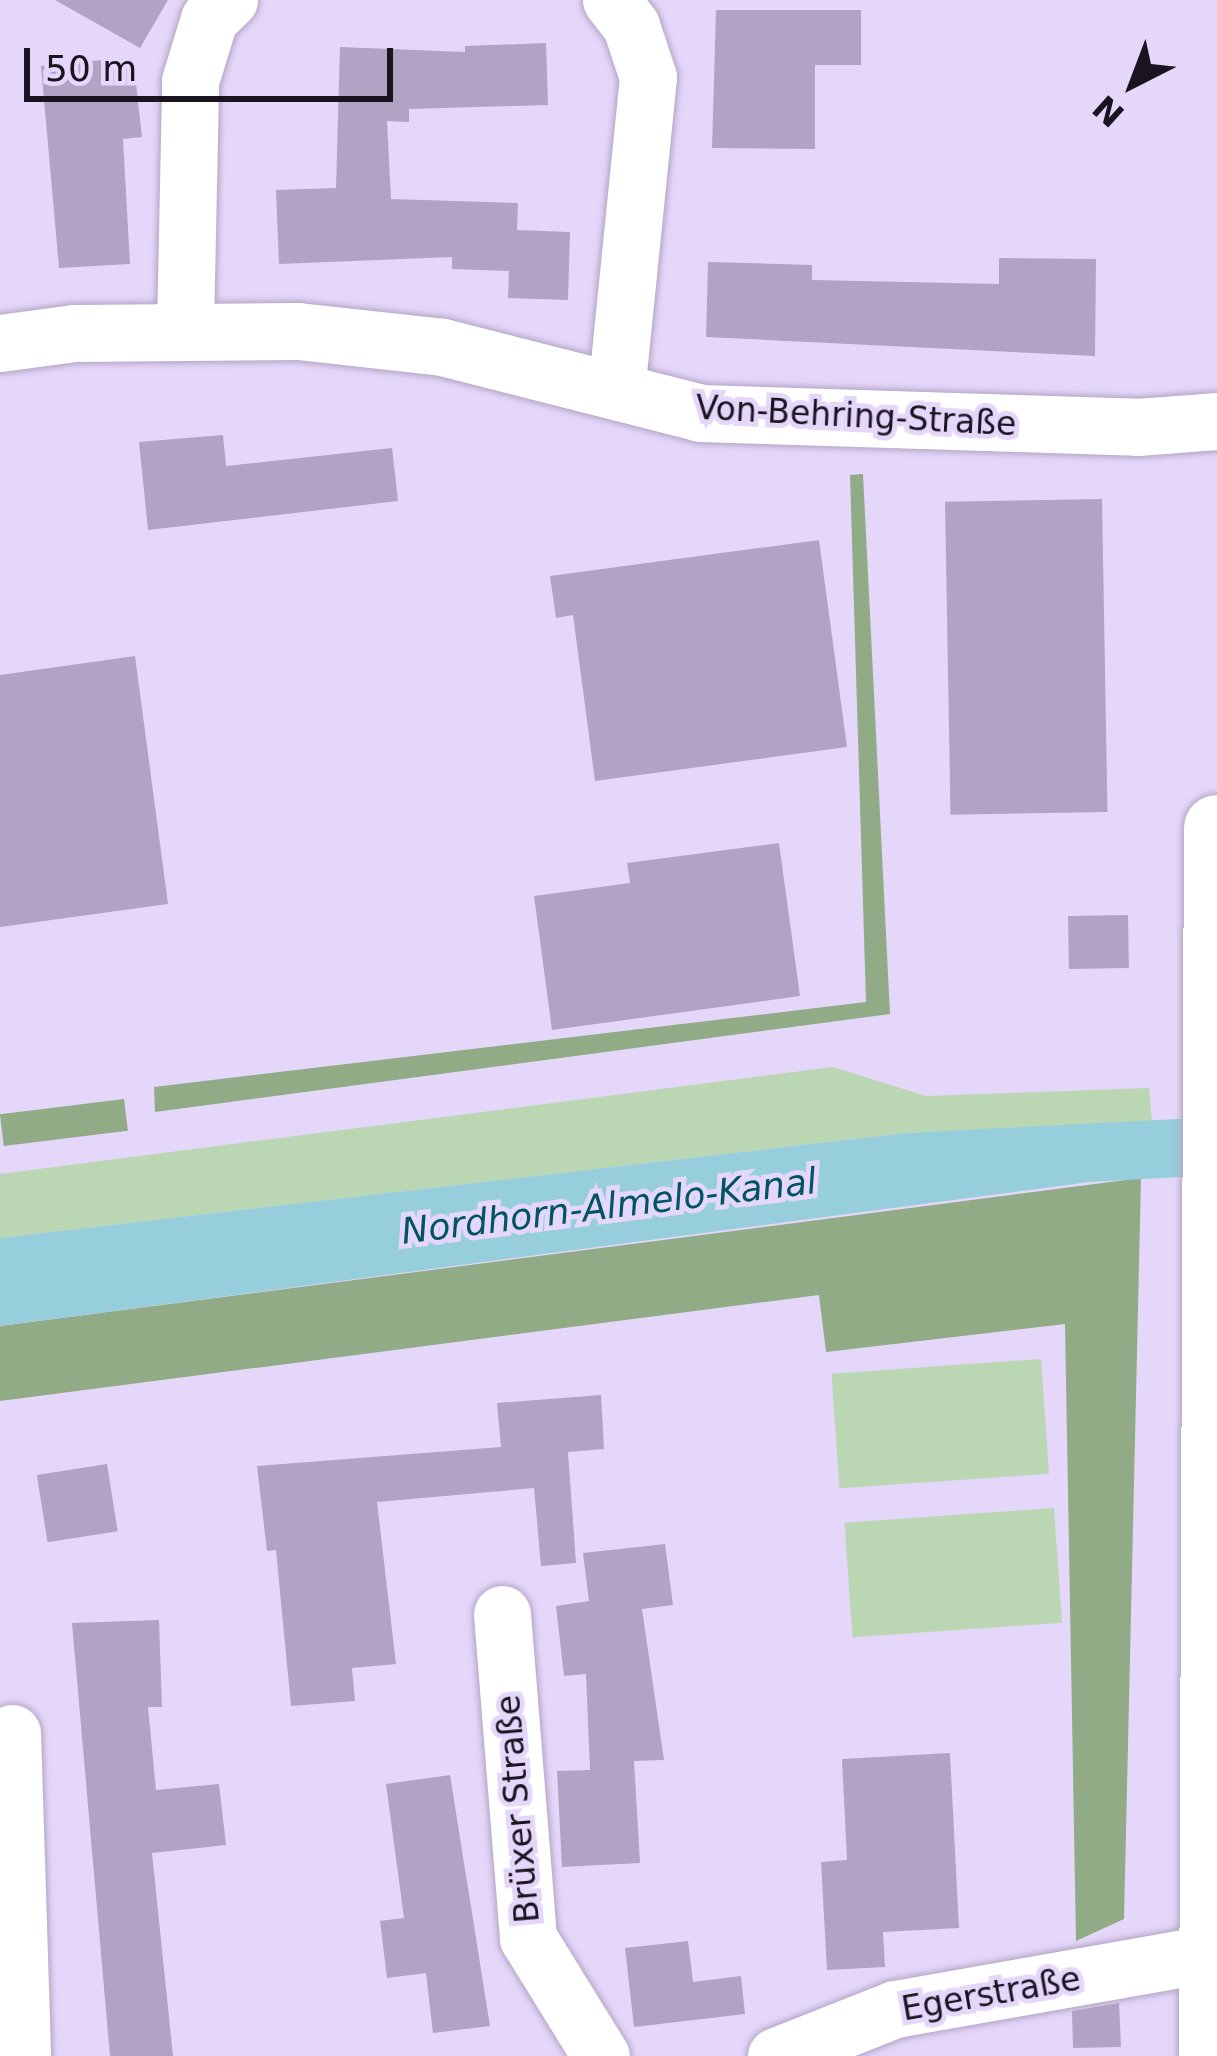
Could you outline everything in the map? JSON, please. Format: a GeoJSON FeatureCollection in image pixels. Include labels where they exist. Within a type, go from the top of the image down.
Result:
{"type":"FeatureCollection","features":[{"type":"Feature","properties":{"kind":"street"},"geometry":{"type":"LineString","coordinates":[[185,329],[190,82],[209,19],[229,0]]}},
{"type":"Feature","properties":{"kind":"street"},"geometry":{"type":"LineString","coordinates":[[610,0],[631,26],[648,77],[616,391]]}},
{"type":"Feature","properties":{"kind":"street","name":"Von-Behring-Straße"},"geometry":{"type":"LineString","coordinates":[[0,343],[185,329],[298,331],[442,347],[700,413],[1115,426],[1217,421]]}},
{"type":"Feature","properties":{"kind":"street"},"geometry":{"type":"LineString","coordinates":[[1212,2056],[1210,1236],[1217,828]]}},
{"type":"Feature","properties":{"kind":"street","name":"Brüxer Straße"},"geometry":{"type":"LineString","coordinates":[[502,1614],[529,1938],[601,2056]]}},
{"type":"Feature","properties":{"kind":"street"},"geometry":{"type":"LineString","coordinates":[[12,1733],[22,2056]]}},
{"type":"Feature","properties":{"kind":"street","name":"Egerstraße"},"geometry":{"type":"LineString","coordinates":[[776,2056],[896,2032],[1212,1954]]}},
{"type":"Feature","properties":{"kind":"shaded area"},"geometry":{"type":"Polygon","coordinates":[[[863,474],[890,1014],[155,1112],[154,1087],[866,1002],[850,475],[863,474]]]}},
{"type":"Feature","properties":{"kind":"shaded area"},"geometry":{"type":"Polygon","coordinates":[[[833,1067],[926,1096],[1149,1088],[1152,1122],[906,1133],[0,1238],[0,1174],[833,1067]]]}},
{"type":"Feature","properties":{"kind":"shaded area"},"geometry":{"type":"Polygon","coordinates":[[[124,1099],[128,1131],[4,1146],[0,1114],[124,1099]]]}},
{"type":"Feature","properties":{"kind":"shaded area"},"geometry":{"type":"Polygon","coordinates":[[[1141,1178],[1124,1919],[1076,1941],[1065,1324],[826,1352],[819,1295],[0,1401],[0,1326],[1141,1178]]]}},
{"type":"Feature","properties":{"kind":"shaded area"},"geometry":{"type":"Polygon","coordinates":[[[1041,1359],[1049,1474],[840,1488],[832,1374],[1041,1359]]]}},
{"type":"Feature","properties":{"kind":"shaded area"},"geometry":{"type":"Polygon","coordinates":[[[1054,1508],[1062,1623],[853,1637],[845,1523],[1054,1508]]]}},
{"type":"Feature","properties":{"kind":"water","name":"Nordhorn-Almelo-Kanal"},"geometry":{"type":"Polygon","coordinates":[[[1217,1117],[1217,1175],[1089,1182],[0,1326],[0,1238],[906,1133],[1217,1117]]]}},
{"type":"Feature","properties":{"kind":"building"},"geometry":{"type":"Polygon","coordinates":[[[55,0],[168,0],[140,48],[55,0]]]}},
{"type":"Feature","properties":{"kind":"building"},"geometry":{"type":"Polygon","coordinates":[[[716,10],[861,10],[861,65],[815,65],[815,149],[712,148],[716,10]]]}},
{"type":"Feature","properties":{"kind":"building"},"geometry":{"type":"Polygon","coordinates":[[[546,43],[548,105],[409,109],[409,122],[387,121],[391,199],[518,203],[517,230],[570,232],[568,300],[508,298],[509,271],[452,269],[452,257],[279,264],[276,190],[336,188],[340,47],[465,52],[465,46],[546,43]]]}},
{"type":"Feature","properties":{"kind":"building"},"geometry":{"type":"Polygon","coordinates":[[[133,57],[142,137],[123,139],[130,264],[59,268],[41,66],[133,57]]]}},
{"type":"Feature","properties":{"kind":"building"},"geometry":{"type":"Polygon","coordinates":[[[999,258],[1096,259],[1095,356],[706,337],[708,262],[812,265],[812,280],[999,284],[999,258]]]}},
{"type":"Feature","properties":{"kind":"building"},"geometry":{"type":"Polygon","coordinates":[[[223,435],[226,466],[392,448],[398,501],[148,530],[139,442],[223,435]]]}},
{"type":"Feature","properties":{"kind":"building"},"geometry":{"type":"Polygon","coordinates":[[[1102,499],[1107,812],[950,815],[945,502],[1102,499]]]}},
{"type":"Feature","properties":{"kind":"building"},"geometry":{"type":"Polygon","coordinates":[[[819,540],[847,747],[595,781],[573,615],[556,618],[550,576],[819,540]]]}},
{"type":"Feature","properties":{"kind":"building"},"geometry":{"type":"Polygon","coordinates":[[[135,656],[168,904],[0,927],[0,675],[135,656]]]}},
{"type":"Feature","properties":{"kind":"building"},"geometry":{"type":"Polygon","coordinates":[[[779,843],[800,996],[552,1030],[534,896],[630,883],[627,863],[779,843]]]}},
{"type":"Feature","properties":{"kind":"building"},"geometry":{"type":"Polygon","coordinates":[[[1128,915],[1129,968],[1069,969],[1068,916],[1128,915]]]}},
{"type":"Feature","properties":{"kind":"building"},"geometry":{"type":"Polygon","coordinates":[[[601,1395],[604,1449],[568,1452],[576,1563],[541,1566],[534,1488],[377,1502],[396,1664],[352,1668],[355,1701],[291,1706],[276,1550],[267,1551],[257,1466],[501,1447],[497,1403],[601,1395]]]}},
{"type":"Feature","properties":{"kind":"building"},"geometry":{"type":"Polygon","coordinates":[[[107,1464],[118,1531],[48,1542],[37,1475],[107,1464]]]}},
{"type":"Feature","properties":{"kind":"building"},"geometry":{"type":"Polygon","coordinates":[[[665,1544],[673,1605],[642,1609],[664,1760],[634,1761],[640,1863],[562,1867],[557,1771],[590,1770],[586,1674],[564,1676],[556,1606],[589,1601],[583,1553],[665,1544]]]}},
{"type":"Feature","properties":{"kind":"building"},"geometry":{"type":"Polygon","coordinates":[[[159,1620],[162,1707],[148,1707],[156,1790],[219,1784],[226,1845],[152,1853],[173,2056],[110,2056],[72,1623],[159,1620]]]}},
{"type":"Feature","properties":{"kind":"building"},"geometry":{"type":"Polygon","coordinates":[[[950,1753],[959,1928],[883,1932],[885,1967],[827,1970],[821,1862],[847,1860],[842,1759],[950,1753]]]}},
{"type":"Feature","properties":{"kind":"building"},"geometry":{"type":"Polygon","coordinates":[[[450,1775],[490,2026],[433,2033],[426,1973],[387,1978],[380,1921],[404,1918],[386,1784],[450,1775]]]}},
{"type":"Feature","properties":{"kind":"building"},"geometry":{"type":"Polygon","coordinates":[[[688,1941],[693,1982],[741,1976],[745,2014],[634,2027],[625,1948],[688,1941]]]}},
{"type":"Feature","properties":{"kind":"building"},"geometry":{"type":"Polygon","coordinates":[[[1119,2003],[1121,2047],[1073,2048],[1072,2011],[1119,2003]]]}}]}
